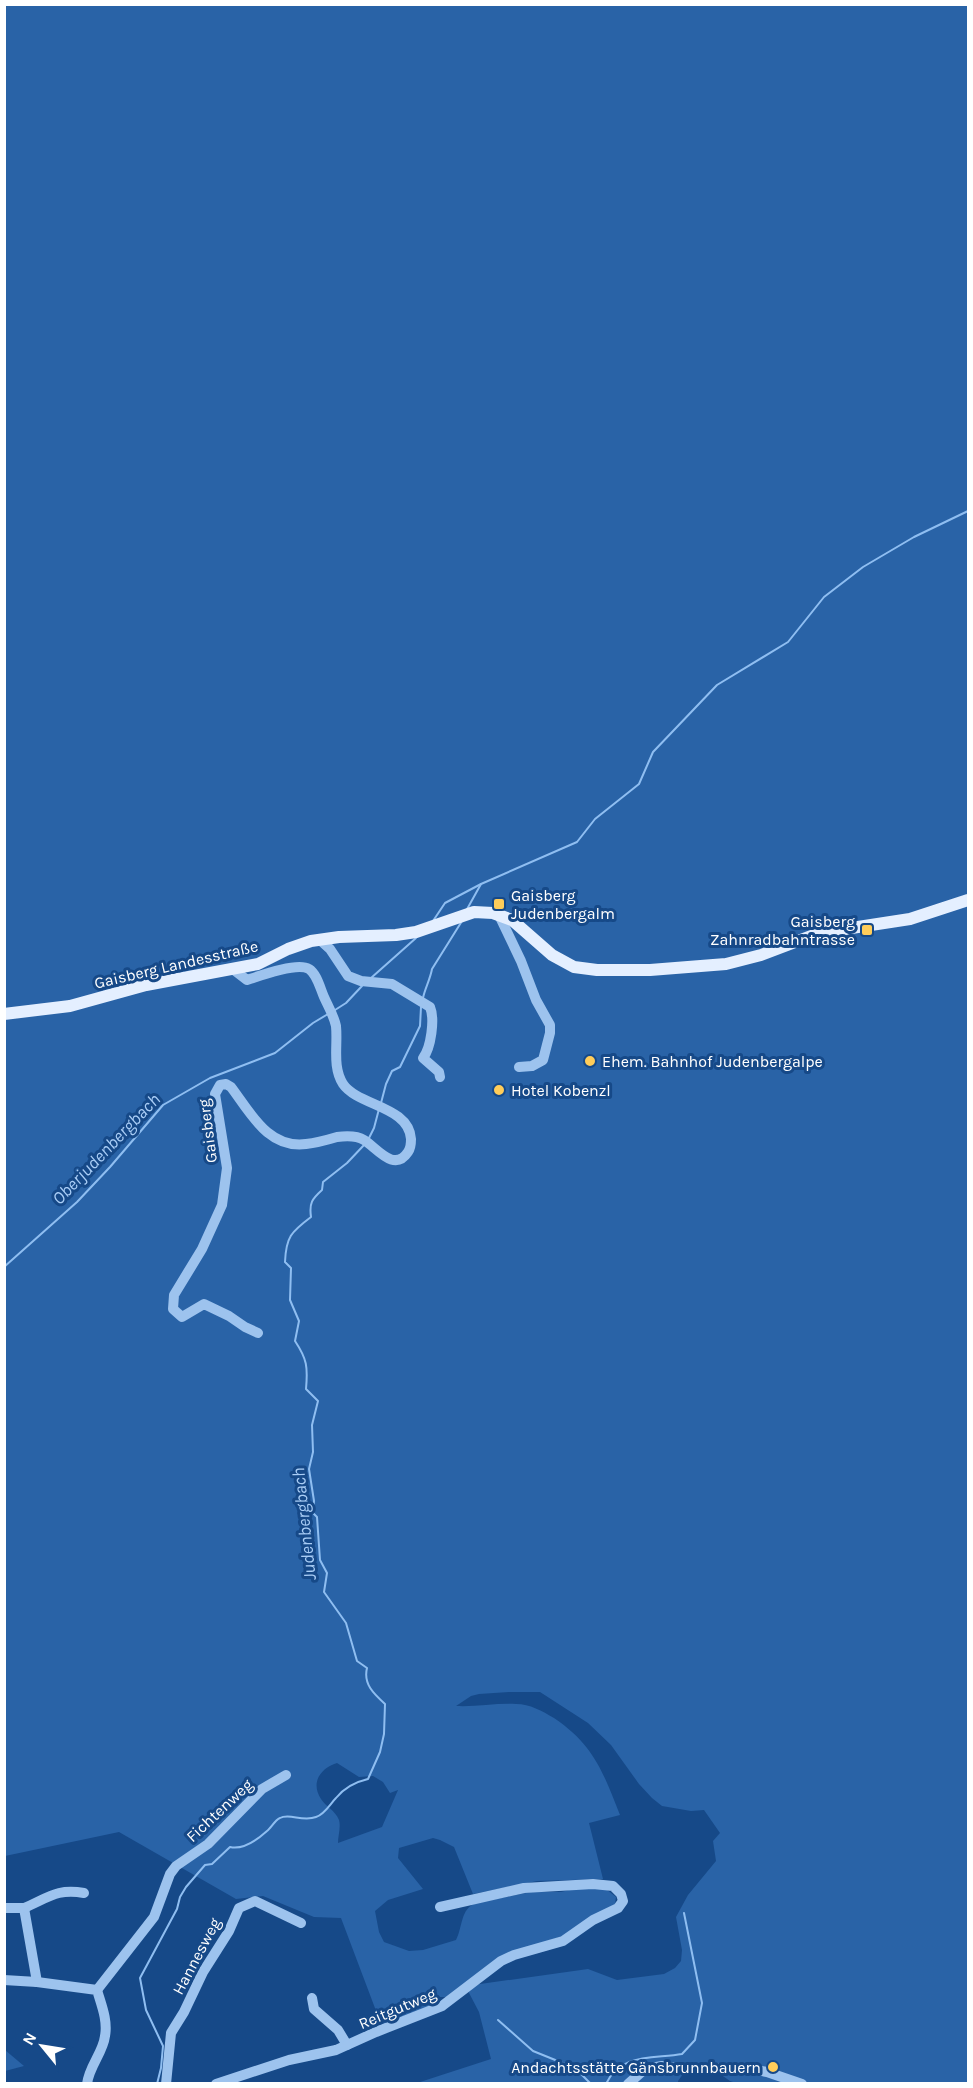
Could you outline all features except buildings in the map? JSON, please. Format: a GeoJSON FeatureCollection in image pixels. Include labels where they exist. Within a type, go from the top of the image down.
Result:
{"type":"FeatureCollection","features":[{"type":"Feature","properties":{"kind":"main road"},"geometry":{"type":"LineString","coordinates":[[496,914],[516,922],[552,955],[574,967],[597,970],[650,970],[726,964],[762,955],[819,933],[910,919],[969,900]]}},
{"type":"Feature","properties":{"kind":"main road","name":"Gaisberg Landesstraße"},"geometry":{"type":"LineString","coordinates":[[4,1014],[70,1006],[146,985],[234,970],[258,964],[295,946],[320,940],[345,936],[406,934],[424,930],[470,913],[496,914]]}},
{"type":"Feature","properties":{"kind":"street"},"geometry":{"type":"LineString","coordinates":[[496,914],[521,961],[537,1004],[550,1025],[543,1060],[532,1066],[519,1067]]}},
{"type":"Feature","properties":{"kind":"street"},"geometry":{"type":"LineString","coordinates":[[320,940],[332,952],[348,976],[361,981],[392,984],[430,1007],[432,1014],[430,1046],[423,1058],[439,1072],[440,1077]]}},
{"type":"Feature","properties":{"kind":"street","name":"Gaisberg"},"geometry":{"type":"LineString","coordinates":[[234,970],[247,980],[293,968],[309,969],[315,976],[334,1019],[336,1068],[344,1086],[352,1093],[398,1117],[410,1131],[411,1140],[411,1148],[407,1155],[400,1160],[392,1161],[362,1139],[355,1137],[304,1144],[280,1141],[260,1126],[231,1087],[226,1084],[220,1085],[216,1094],[227,1168],[222,1205],[202,1249],[174,1295],[173,1309],[182,1317],[204,1304],[258,1333]]}},
{"type":"Feature","properties":{"kind":"street","name":"Fichtenweg"},"geometry":{"type":"LineString","coordinates":[[97,1990],[154,1917],[170,1874],[176,1866],[208,1844],[262,1789],[285,1775]]}},
{"type":"Feature","properties":{"kind":"street","name":"Reitgutweg"},"geometry":{"type":"LineString","coordinates":[[216,2084],[289,2060],[331,2052],[442,2006],[501,1961],[514,1955],[560,1943],[593,1920],[618,1908],[623,1901],[621,1894],[613,1886],[593,1884],[524,1888],[440,1907]]}},
{"type":"Feature","properties":{"kind":"street"},"geometry":{"type":"LineString","coordinates":[[4,1908],[24,1908],[68,1890],[84,1893]]}},
{"type":"Feature","properties":{"kind":"street","name":"Hannesweg"},"geometry":{"type":"LineString","coordinates":[[166,2084],[173,2026],[184,2012],[203,1972],[229,1931],[239,1908],[255,1901],[301,1923]]}},
{"type":"Feature","properties":{"kind":"street"},"geometry":{"type":"LineString","coordinates":[[24,1908],[37,1982]]}},
{"type":"Feature","properties":{"kind":"street"},"geometry":{"type":"LineString","coordinates":[[4,1980],[97,1990],[106,2023],[105,2038],[88,2072],[87,2084]]}},
{"type":"Feature","properties":{"kind":"street"},"geometry":{"type":"LineString","coordinates":[[312,1998],[314,2009],[341,2033],[347,2045]]}},
{"type":"Feature","properties":{"kind":"street"},"geometry":{"type":"LineString","coordinates":[[628,2084],[645,2069],[662,2066],[746,2068],[767,2072],[802,2084]]}},
{"type":"Feature","properties":{"kind":"shaded area"},"geometry":{"type":"Polygon","coordinates":[[[4,5],[968,5],[968,2083],[736,2083],[710,2067],[688,2067],[678,2083],[417,2083],[491,2059],[479,2012],[468,1991],[473,1985],[588,1969],[617,1980],[664,1974],[675,1968],[681,1961],[682,1950],[676,1917],[688,1895],[716,1861],[713,1841],[720,1833],[704,1810],[691,1811],[662,1806],[639,1784],[611,1745],[588,1723],[540,1692],[479,1694],[471,1696],[456,1706],[521,1704],[540,1710],[554,1718],[579,1738],[596,1760],[620,1815],[589,1823],[603,1879],[537,1881],[473,1894],[454,1847],[433,1838],[399,1848],[398,1858],[423,1889],[388,1900],[375,1911],[379,1932],[384,1942],[409,1951],[423,1950],[456,1940],[464,1914],[476,1903],[531,1892],[561,1892],[577,1888],[606,1889],[616,1897],[615,1904],[563,1936],[512,1952],[447,1997],[440,1997],[431,2006],[381,2024],[341,1918],[314,1917],[263,1896],[236,1899],[119,1832],[5,1856],[4,5]],[[337,1763],[326,1768],[317,1781],[321,1799],[339,1820],[338,1843],[382,1827],[398,1790],[390,1793],[383,1782],[373,1776],[359,1777],[337,1763]]]}},
{"type":"Feature","properties":{"kind":"shaded area"},"geometry":{"type":"Polygon","coordinates":[[[5,2050],[24,2066],[5,2071],[5,2050]]]}},
{"type":"Feature","properties":{"kind":"waterway","name":"Oberjudenbergbach"},"geometry":{"type":"LineString","coordinates":[[433,921],[445,903],[481,884],[577,842],[595,819],[639,784],[653,752],[717,685],[788,642],[824,597],[863,567],[914,537],[968,511]]}},
{"type":"Feature","properties":{"kind":"waterway","name":"Judenbergbach"},"geometry":{"type":"LineString","coordinates":[[466,911],[481,884]]}},
{"type":"Feature","properties":{"kind":"waterway","name":"Judenbergbach"},"geometry":{"type":"LineString","coordinates":[[423,998],[432,969],[462,921]]}},
{"type":"Feature","properties":{"kind":"waterway","name":"Oberjudenbergbach"},"geometry":{"type":"LineString","coordinates":[[371,978],[416,938]]}},
{"type":"Feature","properties":{"kind":"waterway","name":"Oberjudenbergbach"},"geometry":{"type":"LineString","coordinates":[[335,1010],[346,1003],[362,986]]}},
{"type":"Feature","properties":{"kind":"waterway","name":"Judenbergbach"},"geometry":{"type":"LineString","coordinates":[[381,1103],[392,1071],[400,1067],[420,1026],[421,1007]]}},
{"type":"Feature","properties":{"kind":"waterway","name":"Oberjudenbergbach"},"geometry":{"type":"LineString","coordinates":[[4,1267],[77,1202],[163,1105],[210,1078],[275,1053],[328,1014]]}},
{"type":"Feature","properties":{"kind":"waterway","name":"Judenbergbach"},"geometry":{"type":"LineString","coordinates":[[368,1140],[379,1109]]}},
{"type":"Feature","properties":{"kind":"waterway","name":"Judenbergbach"},"geometry":{"type":"LineString","coordinates":[[157,2084],[163,2046],[146,2010],[140,1978],[177,1909],[186,1887],[205,1865],[212,1864],[230,1847],[235,1848],[250,1843],[269,1830],[278,1819],[288,1816],[306,1819],[319,1816],[346,1788],[368,1779],[380,1752],[384,1734],[385,1704],[370,1688],[366,1674],[367,1668],[357,1661],[346,1623],[324,1592],[327,1573],[320,1560],[317,1517],[313,1513],[314,1501],[309,1469],[313,1452],[312,1425],[318,1401],[306,1389],[306,1364],[295,1341],[299,1321],[290,1300],[291,1268],[285,1262],[288,1241],[294,1231],[311,1217],[312,1202],[322,1190],[323,1182],[347,1163],[365,1144]]}},
{"type":"Feature","properties":{"kind":"waterway"},"geometry":{"type":"LineString","coordinates":[[606,2084],[612,2074],[629,2062],[682,2054],[695,2040],[702,2003],[684,1913]]}},
{"type":"Feature","properties":{"kind":"waterway"},"geometry":{"type":"LineString","coordinates":[[498,2020],[533,2051],[575,2068],[591,2084]]}},
{"type":"Feature","properties":{"kind":"place","name":"Gaisberg Judenbergalm"},"geometry":{"type":"Point","coordinates":[499,904]}},
{"type":"Feature","properties":{"kind":"place","name":"Gaisberg Zahnradbahntrasse"},"geometry":{"type":"Point","coordinates":[867,930]}},
{"type":"Feature","properties":{"kind":"place","name":"Ehem. Bahnhof Judenbergalpe"},"geometry":{"type":"Point","coordinates":[590,1061]}},
{"type":"Feature","properties":{"kind":"place","name":"Hotel Kobenzl"},"geometry":{"type":"Point","coordinates":[499,1090]}},
{"type":"Feature","properties":{"kind":"place","name":"Andachtsstätte Gänsbrunnbauern"},"geometry":{"type":"Point","coordinates":[773,2067]}}]}
